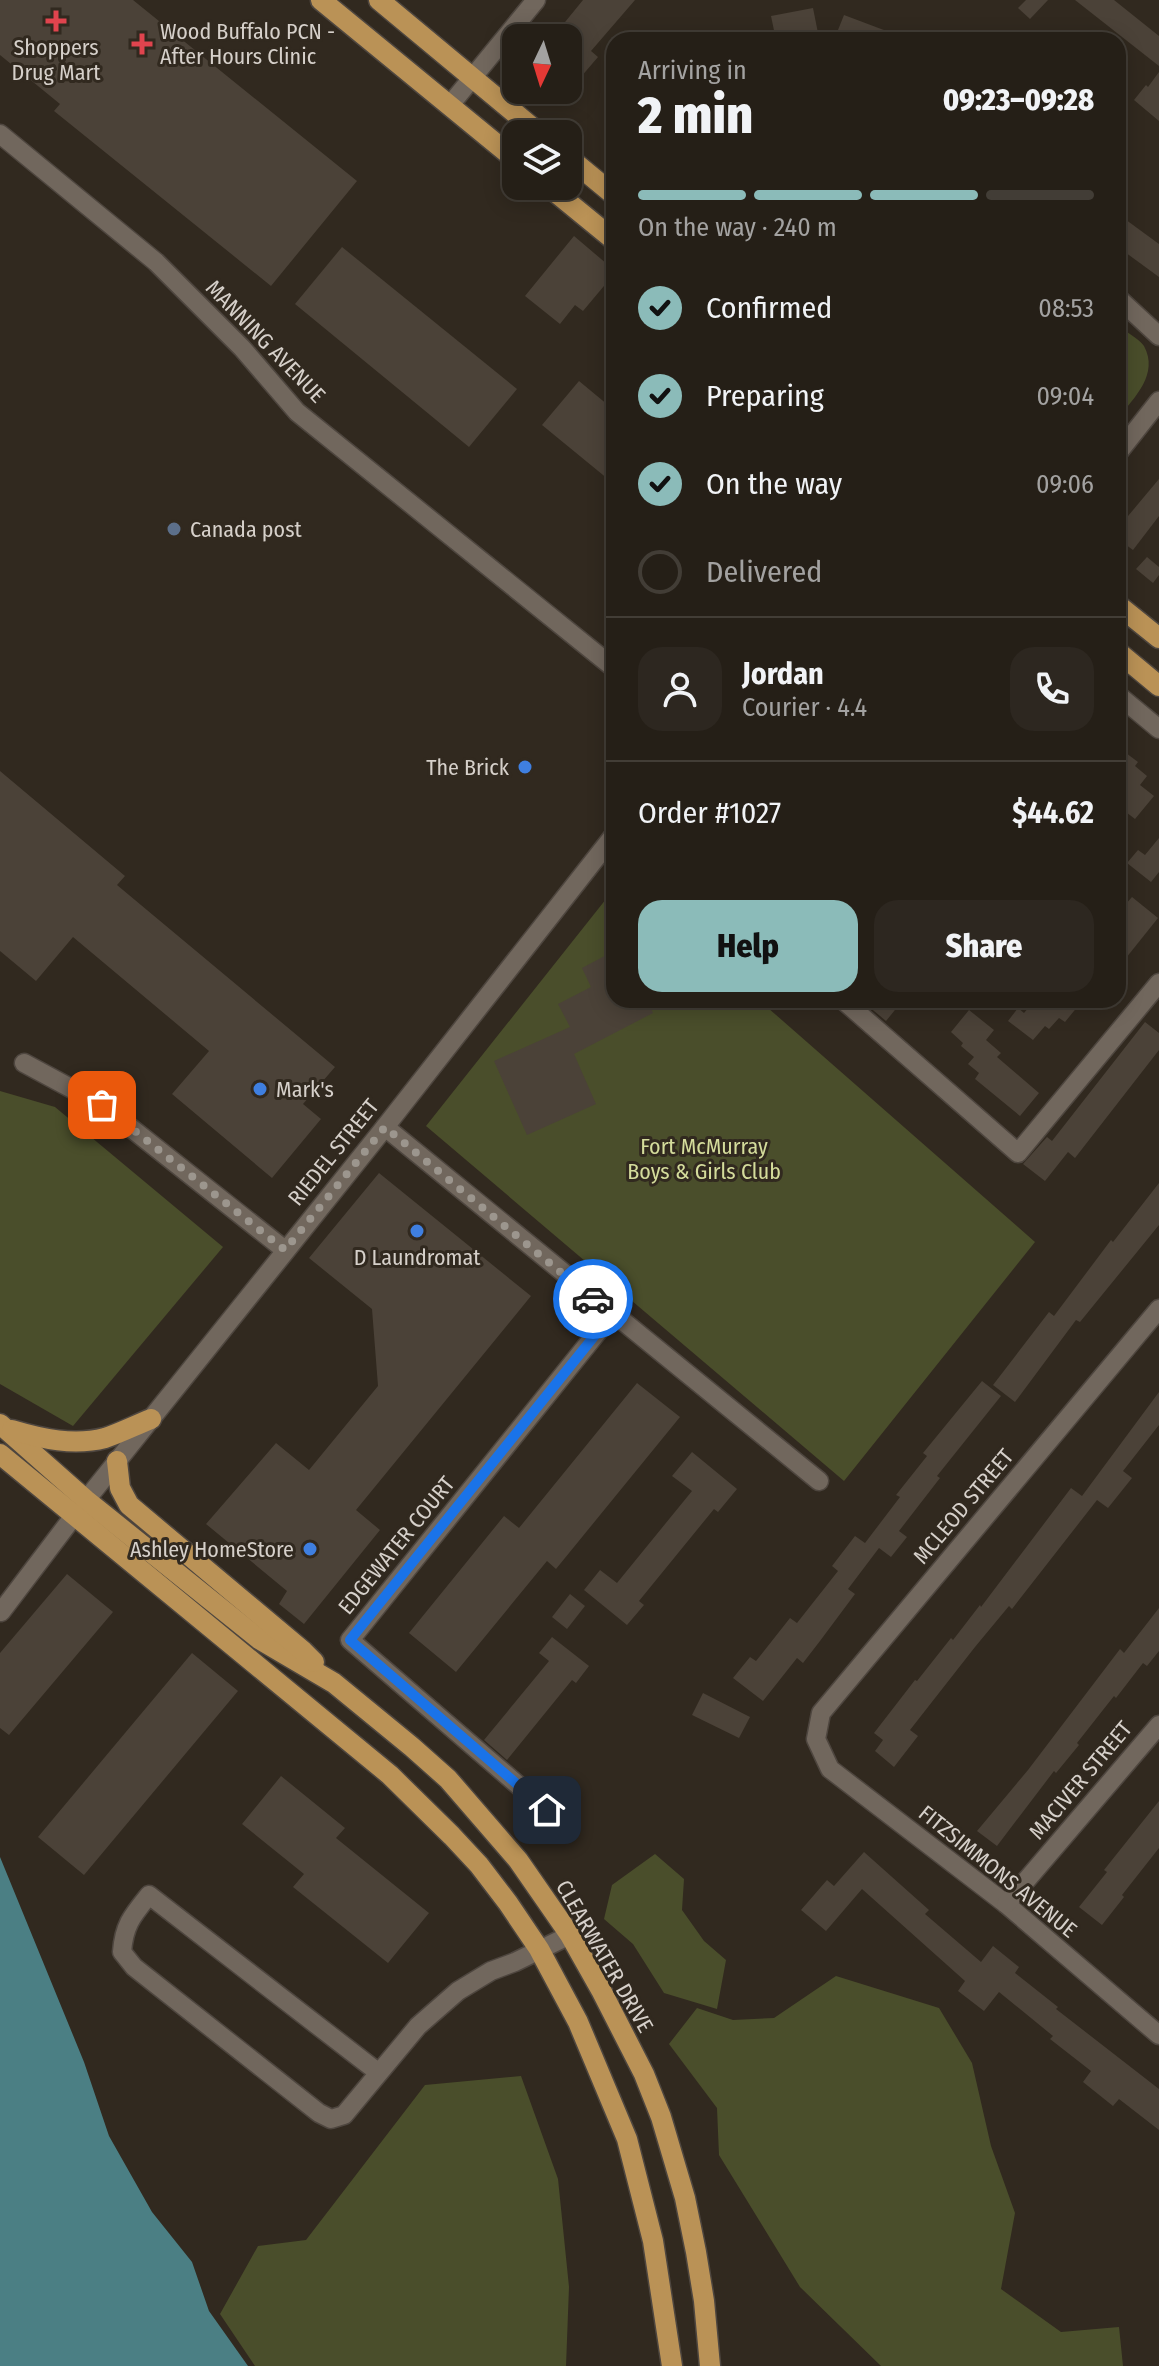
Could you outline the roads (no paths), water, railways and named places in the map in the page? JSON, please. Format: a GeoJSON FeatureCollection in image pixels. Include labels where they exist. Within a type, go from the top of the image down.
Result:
{"type":"FeatureCollection","features":[{"type":"Feature","properties":{"kind":"main road"},"geometry":{"type":"LineString","coordinates":[[321,0],[502,148]]}},
{"type":"Feature","properties":{"kind":"main road"},"geometry":{"type":"LineString","coordinates":[[379,0],[523,120]]}},
{"type":"Feature","properties":{"kind":"main road"},"geometry":{"type":"LineString","coordinates":[[582,169],[606,188]]}},
{"type":"Feature","properties":{"kind":"main road"},"geometry":{"type":"LineString","coordinates":[[565,200],[606,233]]}},
{"type":"Feature","properties":{"kind":"main road"},"geometry":{"type":"LineString","coordinates":[[1126,611],[1159,638]]}},
{"type":"Feature","properties":{"kind":"main road"},"geometry":{"type":"LineString","coordinates":[[1126,659],[1159,686]]}},
{"type":"Feature","properties":{"kind":"main road"},"geometry":{"type":"LineString","coordinates":[[2,1426],[42,1439],[73,1441],[104,1438],[151,1419]]}},
{"type":"Feature","properties":{"kind":"main road","name":"CLEARWATER DRIVE"},"geometry":{"type":"LineString","coordinates":[[2,1426],[80,1508],[390,1775],[479,1865],[539,1949],[578,2022],[627,2139],[653,2241],[672,2366]]}},
{"type":"Feature","properties":{"kind":"main road","name":"CLEARWATER DRIVE"},"geometry":{"type":"LineString","coordinates":[[0,1454],[80,1508],[259,1639],[334,1683],[448,1779],[518,1860],[570,1935],[625,2034],[661,2117],[685,2198],[696,2252],[710,2366]]}},
{"type":"Feature","properties":{"kind":"main road"},"geometry":{"type":"LineString","coordinates":[[117,1461],[120,1488],[135,1511],[303,1651],[334,1683]]}},
{"type":"Feature","properties":{"kind":"street"},"geometry":{"type":"LineString","coordinates":[[450,105],[536,0]]}},
{"type":"Feature","properties":{"kind":"street","name":"MANNING AVENUE"},"geometry":{"type":"LineString","coordinates":[[0,134],[156,262],[242,348],[297,412],[606,662]]}},
{"type":"Feature","properties":{"kind":"street"},"geometry":{"type":"LineString","coordinates":[[1126,305],[1159,336]]}},
{"type":"Feature","properties":{"kind":"street"},"geometry":{"type":"LineString","coordinates":[[1126,443],[1159,401]]}},
{"type":"Feature","properties":{"kind":"street"},"geometry":{"type":"LineString","coordinates":[[1126,702],[1159,729]]}},
{"type":"Feature","properties":{"kind":"street","name":"RIEDEL STREET"},"geometry":{"type":"LineString","coordinates":[[1,1612],[117,1461],[606,845]]}},
{"type":"Feature","properties":{"kind":"street"},"geometry":{"type":"LineString","coordinates":[[852,1008],[1018,1153],[1159,983]]}},
{"type":"Feature","properties":{"kind":"street"},"geometry":{"type":"LineString","coordinates":[[24,1063],[102,1105],[285,1250]]}},
{"type":"Feature","properties":{"kind":"street"},"geometry":{"type":"LineString","coordinates":[[385,1127],[819,1481]]}},
{"type":"Feature","properties":{"kind":"street","name":"MCLEOD STREET"},"geometry":{"type":"LineString","coordinates":[[816,1739],[821,1713],[1159,1309]]}},
{"type":"Feature","properties":{"kind":"street","name":"EDGEWATER COURT"},"geometry":{"type":"LineString","coordinates":[[547,1810],[350,1640],[612,1314]]}},
{"type":"Feature","properties":{"kind":"street","name":"MACIVER STREET"},"geometry":{"type":"LineString","coordinates":[[1006,1904],[1159,1725]]}},
{"type":"Feature","properties":{"kind":"street","name":"FITZSIMMONS AVENUE"},"geometry":{"type":"LineString","coordinates":[[816,1739],[830,1769],[1006,1904],[1159,2035]]}},
{"type":"Feature","properties":{"kind":"street"},"geometry":{"type":"LineString","coordinates":[[379,2073],[149,1895],[125,1928],[122,1952],[134,1967],[319,2113],[331,2119],[344,2115],[379,2073],[418,2026],[458,1991],[491,1971],[570,1935]]}},
{"type":"Feature","properties":{"kind":"water"},"geometry":{"type":"Polygon","coordinates":[[[0,1857],[84,2062],[109,2136],[152,2212],[192,2262],[209,2311],[248,2366],[0,2366],[0,1857]]]}},
{"type":"Feature","properties":{"kind":"place","name":"Shoppers Drug Mart"},"geometry":{"type":"Point","coordinates":[56,21]}},
{"type":"Feature","properties":{"kind":"place","name":"Wood Buffalo PCN - After Hours Clinic"},"geometry":{"type":"Point","coordinates":[142,44]}},
{"type":"Feature","properties":{"kind":"place","name":"Canada post"},"geometry":{"type":"Point","coordinates":[174,529]}},
{"type":"Feature","properties":{"kind":"place","name":"The Brick"},"geometry":{"type":"Point","coordinates":[525,767]}},
{"type":"Feature","properties":{"kind":"place","name":"Mark's"},"geometry":{"type":"Point","coordinates":[260,1089]}},
{"type":"Feature","properties":{"kind":"place","name":"D Laundromat"},"geometry":{"type":"Point","coordinates":[417,1231]}},
{"type":"Feature","properties":{"kind":"place","name":"Ashley HomeStore"},"geometry":{"type":"Point","coordinates":[310,1549]}},
{"type":"Feature","properties":{"kind":"park label","name":"Fort McMurray Boys & Girls Club"},"geometry":{"type":"Point","coordinates":[704,1158]}}]}
